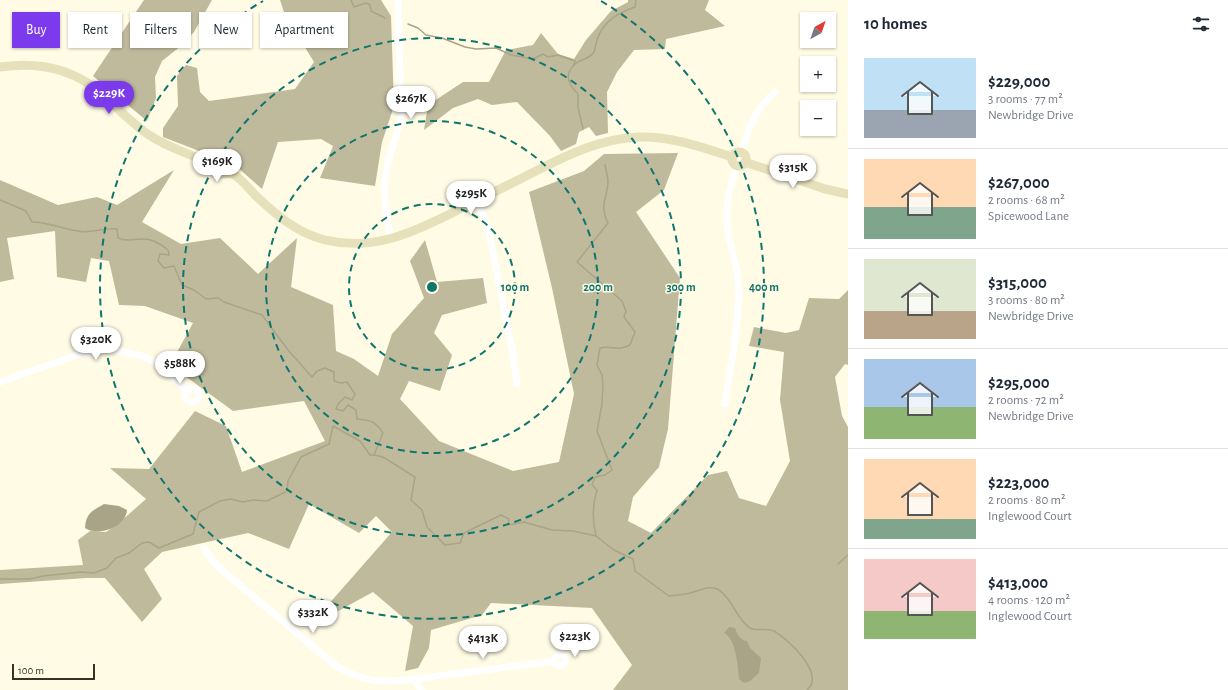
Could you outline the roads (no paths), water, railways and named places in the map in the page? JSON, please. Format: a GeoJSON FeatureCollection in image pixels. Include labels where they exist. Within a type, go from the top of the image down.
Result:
{"type":"FeatureCollection","features":[{"type":"Feature","properties":{"kind":"street"},"geometry":{"type":"LineString","coordinates":[[391,239],[387,220],[384,189],[388,162],[401,120],[398,0]]}},
{"type":"Feature","properties":{"kind":"street"},"geometry":{"type":"LineString","coordinates":[[0,67],[17,65],[47,67],[80,79],[95,89],[150,136],[180,152],[215,166],[225,164],[231,173],[274,212],[301,231],[324,240],[348,244],[370,244],[391,239],[420,229],[574,152],[607,141],[639,137],[668,139],[739,159],[825,189],[848,194]]}},
{"type":"Feature","properties":{"kind":"street"},"geometry":{"type":"LineString","coordinates":[[725,404],[739,294],[737,272],[727,230],[726,207],[729,190],[755,114],[762,104],[775,92]]}},
{"type":"Feature","properties":{"kind":"street"},"geometry":{"type":"LineString","coordinates":[[477,200],[488,228],[513,354],[517,384]]}},
{"type":"Feature","properties":{"kind":"street"},"geometry":{"type":"LineString","coordinates":[[0,382],[80,354],[109,349],[143,356],[162,366],[187,391]]}},
{"type":"Feature","properties":{"kind":"street"},"geometry":{"type":"LineString","coordinates":[[204,549],[217,566],[336,666],[352,675],[376,682],[414,679],[554,661]]}},
{"type":"Feature","properties":{"kind":"street"},"geometry":{"type":"LineString","coordinates":[[414,679],[420,690]]}},
{"type":"Feature","properties":{"kind":"waterway"},"geometry":{"type":"LineString","coordinates":[[351,0],[354,7],[366,3],[370,5],[371,11],[385,18]]}},
{"type":"Feature","properties":{"kind":"waterway"},"geometry":{"type":"LineString","coordinates":[[583,129],[578,107],[578,94],[570,84],[568,77],[569,73],[574,65],[592,55],[598,37],[604,26],[613,18],[635,7],[636,0]]}},
{"type":"Feature","properties":{"kind":"waterway"},"geometry":{"type":"LineString","coordinates":[[408,24],[418,28],[426,35],[442,38],[465,47],[476,49],[496,48],[511,55],[533,59],[543,54],[548,57],[558,55],[575,61],[574,65]]}},
{"type":"Feature","properties":{"kind":"waterway"},"geometry":{"type":"LineString","coordinates":[[596,536],[593,513],[597,490],[592,485],[595,477],[605,475],[612,470],[597,431],[602,404],[603,385],[602,375],[597,365],[600,348],[621,348],[630,345],[635,332],[624,317],[626,311],[622,301],[577,262],[608,223],[604,211],[604,202],[608,182],[605,165]]}},
{"type":"Feature","properties":{"kind":"waterway"},"geometry":{"type":"LineString","coordinates":[[0,200],[26,211],[32,222],[44,223],[83,232],[117,229],[118,238],[128,240],[148,239],[155,241],[168,250],[169,255],[160,254],[158,261],[164,268],[174,266],[182,285],[194,290],[206,299],[218,298],[224,302],[262,315],[288,350],[312,377],[317,371],[325,368],[334,372],[334,381],[341,383],[347,382],[355,394],[352,400],[345,397],[338,404],[336,409],[343,411],[348,405],[356,410],[357,419],[373,422],[380,429],[383,433],[374,455],[383,457],[415,477],[411,500],[422,510],[427,527],[445,545],[460,543],[464,533],[501,515],[509,519],[508,525],[524,522],[552,530],[573,531],[596,536],[614,550],[633,559],[635,571],[669,596],[687,594],[708,588],[715,588],[719,590],[728,598],[741,620],[750,628],[755,630],[768,629],[774,631],[796,649],[809,666],[812,675],[812,683],[807,690]]}},
{"type":"Feature","properties":{"kind":"waterway"},"geometry":{"type":"LineString","coordinates":[[0,579],[30,579],[43,576],[81,572],[94,573],[107,568],[116,558],[129,553],[142,543],[149,542],[159,548],[193,534],[199,512],[220,501],[231,499],[243,502],[253,500],[267,501],[287,491],[288,481],[301,457],[329,444],[333,426],[360,441],[370,455],[374,455]]}},
{"type":"Feature","properties":{"kind":"waterway"},"geometry":{"type":"LineString","coordinates":[[838,564],[848,555]]}}]}
